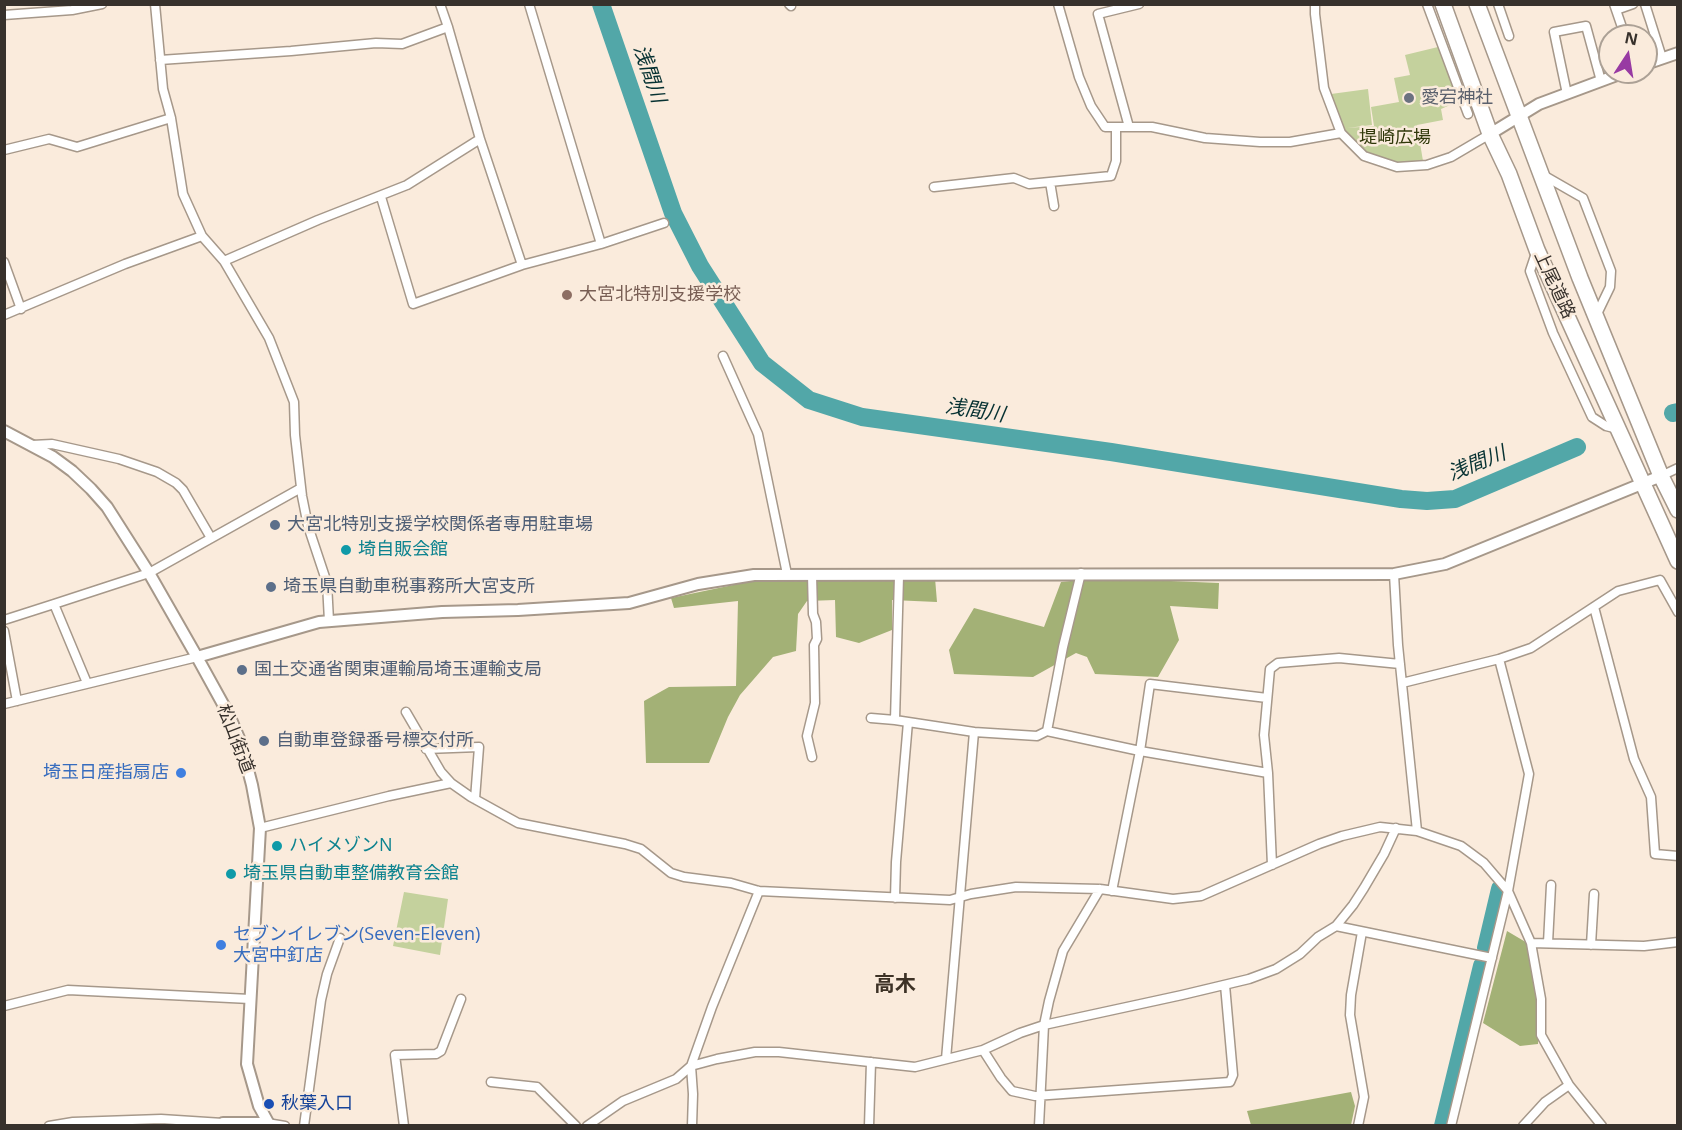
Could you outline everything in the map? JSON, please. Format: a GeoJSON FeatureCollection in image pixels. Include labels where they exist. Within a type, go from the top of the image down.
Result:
{"type":"FeatureCollection","features":[{"type":"Feature","properties":{"kind":"highway","name":"上尾道路"},"geometry":{"type":"LineString","coordinates":[[1443,4],[1458,69],[1509,174],[1537,250],[1677,561]]}},
{"type":"Feature","properties":{"kind":"highway","name":"上尾道路"},"geometry":{"type":"LineString","coordinates":[[1477,4],[1595,318],[1677,510]]}},
{"type":"Feature","properties":{"kind":"street"},"geometry":{"type":"LineString","coordinates":[[4,15],[72,10],[102,4]]}},
{"type":"Feature","properties":{"kind":"street"},"geometry":{"type":"LineString","coordinates":[[155,4],[163,89],[171,118],[183,194],[202,236],[224,261],[269,338],[294,402],[301,488],[308,526],[327,584],[329,621]]}},
{"type":"Feature","properties":{"kind":"street"},"geometry":{"type":"LineString","coordinates":[[440,4],[480,139],[522,265]]}},
{"type":"Feature","properties":{"kind":"street"},"geometry":{"type":"LineString","coordinates":[[529,4],[601,244]]}},
{"type":"Feature","properties":{"kind":"street"},"geometry":{"type":"LineString","coordinates":[[1058,4],[1079,77],[1091,106],[1105,127],[1152,128],[1205,138],[1260,142],[1290,142],[1341,134]]}},
{"type":"Feature","properties":{"kind":"street"},"geometry":{"type":"LineString","coordinates":[[1129,127],[1098,14],[1138,4]]}},
{"type":"Feature","properties":{"kind":"street"},"geometry":{"type":"LineString","coordinates":[[1315,4],[1324,88],[1341,134],[1364,156],[1397,167],[1427,165],[1443,160],[1539,104],[1598,82]]}},
{"type":"Feature","properties":{"kind":"street"},"geometry":{"type":"LineString","coordinates":[[1427,4],[1458,69],[1468,114]]}},
{"type":"Feature","properties":{"kind":"street"},"geometry":{"type":"LineString","coordinates":[[1498,4],[1509,36]]}},
{"type":"Feature","properties":{"kind":"street"},"geometry":{"type":"LineString","coordinates":[[1621,24],[1615,7],[1633,4]]}},
{"type":"Feature","properties":{"kind":"street"},"geometry":{"type":"LineString","coordinates":[[1645,4],[1662,58]]}},
{"type":"Feature","properties":{"kind":"street"},"geometry":{"type":"LineString","coordinates":[[1567,94],[1554,32],[1586,26],[1598,70]]}},
{"type":"Feature","properties":{"kind":"street"},"geometry":{"type":"LineString","coordinates":[[159,60],[376,43],[402,44],[448,27]]}},
{"type":"Feature","properties":{"kind":"street"},"geometry":{"type":"LineString","coordinates":[[1658,60],[1677,53]]}},
{"type":"Feature","properties":{"kind":"street"},"geometry":{"type":"LineString","coordinates":[[4,150],[49,139],[77,147],[171,118]]}},
{"type":"Feature","properties":{"kind":"street"},"geometry":{"type":"LineString","coordinates":[[934,187],[1014,178],[1029,184],[1111,176],[1116,161],[1116,127]]}},
{"type":"Feature","properties":{"kind":"street"},"geometry":{"type":"LineString","coordinates":[[224,261],[318,220],[407,185],[480,139]]}},
{"type":"Feature","properties":{"kind":"street"},"geometry":{"type":"LineString","coordinates":[[1542,174],[1583,198],[1611,271],[1610,287],[1595,318]]}},
{"type":"Feature","properties":{"kind":"street"},"geometry":{"type":"LineString","coordinates":[[1050,182],[1054,206]]}},
{"type":"Feature","properties":{"kind":"street"},"geometry":{"type":"LineString","coordinates":[[381,197],[413,303],[522,265],[601,244],[664,223]]}},
{"type":"Feature","properties":{"kind":"street"},"geometry":{"type":"LineString","coordinates":[[4,315],[125,264],[202,236]]}},
{"type":"Feature","properties":{"kind":"street"},"geometry":{"type":"LineString","coordinates":[[4,262],[21,309]]}},
{"type":"Feature","properties":{"kind":"street"},"geometry":{"type":"LineString","coordinates":[[723,356],[758,434],[787,574]]}},
{"type":"Feature","properties":{"kind":"street","name":"松山街道"},"geometry":{"type":"LineString","coordinates":[[4,432],[53,457],[91,489],[107,507],[149,573],[197,657],[229,715],[241,743],[260,828],[248,1064],[259,1106],[269,1124]]}},
{"type":"Feature","properties":{"kind":"street"},"geometry":{"type":"LineString","coordinates":[[32,445],[52,444],[119,459],[157,472],[183,490],[211,538]]}},
{"type":"Feature","properties":{"kind":"street"},"geometry":{"type":"LineString","coordinates":[[4,704],[197,657],[319,622],[442,612],[617,604],[754,574],[899,576],[1081,573],[1394,574],[1445,564],[1677,468]]}},
{"type":"Feature","properties":{"kind":"street"},"geometry":{"type":"LineString","coordinates":[[4,620],[149,573],[301,488]]}},
{"type":"Feature","properties":{"kind":"street"},"geometry":{"type":"LineString","coordinates":[[1047,731],[1081,573]]}},
{"type":"Feature","properties":{"kind":"street"},"geometry":{"type":"LineString","coordinates":[[812,574],[813,614],[817,639],[814,645],[815,703],[807,736],[812,756]]}},
{"type":"Feature","properties":{"kind":"street"},"geometry":{"type":"LineString","coordinates":[[1394,574],[1400,664],[1418,831]]}},
{"type":"Feature","properties":{"kind":"street"},"geometry":{"type":"LineString","coordinates":[[895,720],[899,576]]}},
{"type":"Feature","properties":{"kind":"street"},"geometry":{"type":"LineString","coordinates":[[1402,683],[1499,659],[1531,648],[1618,591],[1660,580],[1677,612]]}},
{"type":"Feature","properties":{"kind":"street"},"geometry":{"type":"LineString","coordinates":[[54,604],[87,683]]}},
{"type":"Feature","properties":{"kind":"street"},"geometry":{"type":"LineString","coordinates":[[1594,607],[1634,759],[1651,797],[1654,854],[1677,856]]}},
{"type":"Feature","properties":{"kind":"street"},"geometry":{"type":"LineString","coordinates":[[4,632],[17,701]]}},
{"type":"Feature","properties":{"kind":"street"},"geometry":{"type":"LineString","coordinates":[[1272,865],[1269,772],[1264,735],[1270,669],[1278,663],[1339,658],[1400,664]]}},
{"type":"Feature","properties":{"kind":"street"},"geometry":{"type":"LineString","coordinates":[[1451,1125],[1508,891],[1529,774],[1499,659]]}},
{"type":"Feature","properties":{"kind":"street"},"geometry":{"type":"LineString","coordinates":[[1112,891],[1140,751],[1150,684],[1267,698]]}},
{"type":"Feature","properties":{"kind":"street"},"geometry":{"type":"LineString","coordinates":[[406,712],[426,749],[451,783],[518,823],[625,844],[641,849],[671,873],[684,877],[731,883],[759,891],[950,900],[1016,887],[1101,889],[1173,898],[1201,896],[1342,836],[1364,829],[1380,827],[1418,831],[1461,846],[1484,863],[1508,891],[1531,943],[1541,999],[1541,1035],[1569,1085],[1602,1125]]}},
{"type":"Feature","properties":{"kind":"street"},"geometry":{"type":"LineString","coordinates":[[871,718],[974,732],[1037,736],[1047,731],[1140,751],[1269,772]]}},
{"type":"Feature","properties":{"kind":"street"},"geometry":{"type":"LineString","coordinates":[[895,898],[908,722]]}},
{"type":"Feature","properties":{"kind":"street"},"geometry":{"type":"LineString","coordinates":[[946,1059],[974,732]]}},
{"type":"Feature","properties":{"kind":"street"},"geometry":{"type":"LineString","coordinates":[[426,749],[479,747],[475,799]]}},
{"type":"Feature","properties":{"kind":"street"},"geometry":{"type":"LineString","coordinates":[[260,828],[451,783]]}},
{"type":"Feature","properties":{"kind":"street"},"geometry":{"type":"LineString","coordinates":[[587,1125],[623,1101],[676,1079],[691,1066],[717,1059],[755,1052],[779,1052],[915,1066],[983,1050],[1044,1025],[1225,985],[1276,969],[1300,954],[1318,937],[1335,926],[1353,905],[1384,854],[1396,828]]}},
{"type":"Feature","properties":{"kind":"street"},"geometry":{"type":"LineString","coordinates":[[1548,943],[1551,885]]}},
{"type":"Feature","properties":{"kind":"street"},"geometry":{"type":"LineString","coordinates":[[1039,1125],[1044,1025],[1063,951],[1101,889]]}},
{"type":"Feature","properties":{"kind":"street"},"geometry":{"type":"LineString","coordinates":[[692,1125],[691,1066],[759,891]]}},
{"type":"Feature","properties":{"kind":"street"},"geometry":{"type":"LineString","coordinates":[[1591,945],[1594,894]]}},
{"type":"Feature","properties":{"kind":"street"},"geometry":{"type":"LineString","coordinates":[[1335,926],[1492,958]]}},
{"type":"Feature","properties":{"kind":"street"},"geometry":{"type":"LineString","coordinates":[[1358,1125],[1364,1097],[1350,1015],[1362,932]]}},
{"type":"Feature","properties":{"kind":"street"},"geometry":{"type":"LineString","coordinates":[[304,1125],[321,1000],[327,974],[340,938]]}},
{"type":"Feature","properties":{"kind":"street"},"geometry":{"type":"LineString","coordinates":[[1531,943],[1644,946],[1677,942]]}},
{"type":"Feature","properties":{"kind":"street"},"geometry":{"type":"LineString","coordinates":[[983,1050],[1012,1091],[1035,1096],[1230,1082],[1233,1075],[1225,985]]}},
{"type":"Feature","properties":{"kind":"street"},"geometry":{"type":"LineString","coordinates":[[4,1006],[68,990],[250,999]]}},
{"type":"Feature","properties":{"kind":"street"},"geometry":{"type":"LineString","coordinates":[[404,1125],[395,1055],[435,1054],[441,1051],[460,999]]}},
{"type":"Feature","properties":{"kind":"street"},"geometry":{"type":"LineString","coordinates":[[869,1125],[872,1062]]}},
{"type":"Feature","properties":{"kind":"street"},"geometry":{"type":"LineString","coordinates":[[490,1082],[537,1087],[576,1125]]}},
{"type":"Feature","properties":{"kind":"street"},"geometry":{"type":"LineString","coordinates":[[1523,1125],[1545,1102],[1569,1085]]}},
{"type":"Feature","properties":{"kind":"street"},"geometry":{"type":"LineString","coordinates":[[48,1125],[150,1120],[285,1125]]}},
{"type":"Feature","properties":{"kind":"green space","name":"堤崎広場"},"geometry":{"type":"Polygon","coordinates":[[[1438,47],[1459,101],[1441,109],[1443,120],[1417,125],[1423,161],[1393,163],[1365,152],[1344,129],[1331,94],[1368,89],[1372,125],[1347,128],[1374,126],[1371,107],[1399,102],[1394,78],[1410,75],[1405,55],[1438,47]]]}},
{"type":"Feature","properties":{"kind":"green space"},"geometry":{"type":"Polygon","coordinates":[[[846,577],[935,578],[937,602],[892,600],[892,630],[859,643],[836,637],[835,600],[807,601],[798,614],[796,651],[773,657],[740,695],[709,763],[646,763],[644,701],[669,687],[736,686],[738,601],[674,608],[671,598],[752,581],[846,577]]]}},
{"type":"Feature","properties":{"kind":"green space"},"geometry":{"type":"Polygon","coordinates":[[[1099,578],[1219,583],[1218,609],[1170,606],[1179,640],[1158,677],[1095,674],[1087,657],[1076,653],[1033,677],[954,674],[949,650],[974,608],[1044,627],[1061,582],[1099,578]]]}},
{"type":"Feature","properties":{"kind":"green space"},"geometry":{"type":"Polygon","coordinates":[[[404,892],[448,899],[440,955],[393,946],[404,892]]]}},
{"type":"Feature","properties":{"kind":"green space"},"geometry":{"type":"Polygon","coordinates":[[[1507,931],[1529,944],[1539,999],[1538,1044],[1520,1046],[1483,1023],[1507,931]]]}},
{"type":"Feature","properties":{"kind":"green space"},"geometry":{"type":"Polygon","coordinates":[[[1351,1092],[1355,1106],[1351,1125],[1251,1125],[1247,1111],[1351,1092]]]}},
{"type":"Feature","properties":{"kind":"waterway","name":"浅間川"},"geometry":{"type":"LineString","coordinates":[[601,4],[673,213],[700,266],[762,363],[809,400],[862,417],[1111,452],[1401,499],[1427,501],[1455,499],[1577,447]]}},
{"type":"Feature","properties":{"kind":"waterway","name":"浅間川"},"geometry":{"type":"LineString","coordinates":[[1673,413],[1678,412]]}},
{"type":"Feature","properties":{"kind":"waterway"},"geometry":{"type":"LineString","coordinates":[[1486,948],[1500,889]]}},
{"type":"Feature","properties":{"kind":"waterway"},"geometry":{"type":"LineString","coordinates":[[1443,1126],[1482,966]]}},
{"type":"Feature","properties":{"kind":"place","name":"愛宕神社"},"geometry":{"type":"Point","coordinates":[1409,98]}},
{"type":"Feature","properties":{"kind":"place","name":"大宮北特別支援学校"},"geometry":{"type":"Point","coordinates":[567,295]}},
{"type":"Feature","properties":{"kind":"place","name":"大宮北特別支援学校関係者専用駐車場"},"geometry":{"type":"Point","coordinates":[275,525]}},
{"type":"Feature","properties":{"kind":"place","name":"埼自販会館"},"geometry":{"type":"Point","coordinates":[346,550]}},
{"type":"Feature","properties":{"kind":"place","name":"埼玉県自動車税事務所大宮支所"},"geometry":{"type":"Point","coordinates":[271,587]}},
{"type":"Feature","properties":{"kind":"place","name":"国土交通省関東運輸局埼玉運輸支局"},"geometry":{"type":"Point","coordinates":[242,670]}},
{"type":"Feature","properties":{"kind":"place","name":"自動車登録番号標交付所"},"geometry":{"type":"Point","coordinates":[264,741]}},
{"type":"Feature","properties":{"kind":"place","name":"埼玉日産指扇店"},"geometry":{"type":"Point","coordinates":[181,773]}},
{"type":"Feature","properties":{"kind":"place","name":"ハイメゾンN"},"geometry":{"type":"Point","coordinates":[277,846]}},
{"type":"Feature","properties":{"kind":"place","name":"埼玉県自動車整備教育会館"},"geometry":{"type":"Point","coordinates":[231,874]}},
{"type":"Feature","properties":{"kind":"place","name":"セブンイレブン(Seven-Eleven) 大宮中釘店"},"geometry":{"type":"Point","coordinates":[221,945]}},
{"type":"Feature","properties":{"kind":"place","name":"秋葉入口"},"geometry":{"type":"Point","coordinates":[269,1104]}},
{"type":"Feature","properties":{"kind":"district","name":"高木"},"geometry":{"type":"Point","coordinates":[895,985]}}]}
